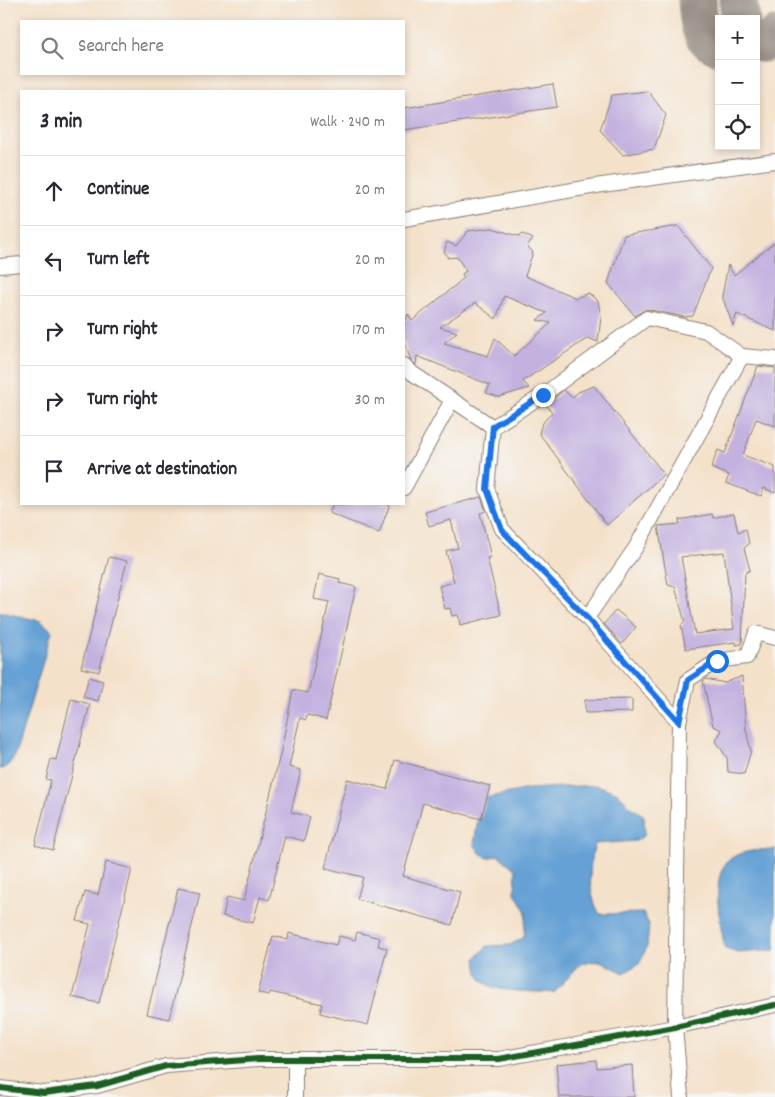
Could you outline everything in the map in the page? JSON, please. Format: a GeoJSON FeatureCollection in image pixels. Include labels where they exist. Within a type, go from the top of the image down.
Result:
{"type":"FeatureCollection","features":[{"type":"Feature","properties":{"kind":"street"},"geometry":{"type":"LineString","coordinates":[[405,219],[602,184],[775,161]]}},
{"type":"Feature","properties":{"kind":"street"},"geometry":{"type":"LineString","coordinates":[[0,266],[20,264]]}},
{"type":"Feature","properties":{"kind":"street"},"geometry":{"type":"LineString","coordinates":[[493,426],[543,395],[647,318],[706,331],[742,356],[775,359]]}},
{"type":"Feature","properties":{"kind":"street"},"geometry":{"type":"LineString","coordinates":[[587,618],[636,548],[676,472],[742,356]]}},
{"type":"Feature","properties":{"kind":"street"},"geometry":{"type":"LineString","coordinates":[[405,366],[412,373],[493,426]]}},
{"type":"Feature","properties":{"kind":"street"},"geometry":{"type":"LineString","coordinates":[[405,486],[452,400]]}},
{"type":"Feature","properties":{"kind":"street"},"geometry":{"type":"LineString","coordinates":[[493,426],[487,489],[502,530],[587,618],[679,722]]}},
{"type":"Feature","properties":{"kind":"street"},"geometry":{"type":"LineString","coordinates":[[681,1097],[674,1027],[679,722],[688,680],[717,661],[747,656],[756,633],[775,638]]}},
{"type":"Feature","properties":{"kind":"street"},"geometry":{"type":"LineString","coordinates":[[0,1088],[44,1093],[97,1086],[166,1066],[258,1058],[499,1059],[674,1027],[775,1005]]}},
{"type":"Feature","properties":{"kind":"street"},"geometry":{"type":"LineString","coordinates":[[295,1059],[295,1097]]}},
{"type":"Feature","properties":{"kind":"water"},"geometry":{"type":"Polygon","coordinates":[[[0,612],[41,621],[52,631],[15,756],[2,769],[0,769],[0,612]]]}},
{"type":"Feature","properties":{"kind":"water"},"geometry":{"type":"Polygon","coordinates":[[[597,785],[618,793],[630,806],[644,816],[645,835],[636,841],[595,844],[590,870],[593,898],[600,914],[643,913],[649,924],[647,947],[639,964],[624,973],[600,961],[581,963],[554,993],[508,990],[485,983],[479,975],[476,958],[487,946],[510,945],[524,937],[526,912],[515,893],[516,870],[498,855],[488,858],[480,853],[474,844],[481,799],[528,789],[597,785]]]}},
{"type":"Feature","properties":{"kind":"water"},"geometry":{"type":"Polygon","coordinates":[[[775,849],[775,950],[739,953],[725,949],[718,904],[719,880],[722,870],[727,862],[737,855],[749,851],[775,849]]]}},
{"type":"Feature","properties":{"kind":"building"},"geometry":{"type":"Polygon","coordinates":[[[553,84],[557,107],[405,130],[405,108],[553,84]]]}},
{"type":"Feature","properties":{"kind":"building"},"geometry":{"type":"Polygon","coordinates":[[[648,91],[666,115],[654,149],[623,155],[600,130],[612,95],[648,91]]]}},
{"type":"Feature","properties":{"kind":"building"},"geometry":{"type":"Polygon","coordinates":[[[678,226],[711,268],[693,316],[685,317],[646,309],[635,316],[608,283],[624,235],[678,226]]]}},
{"type":"Feature","properties":{"kind":"building"},"geometry":{"type":"Polygon","coordinates":[[[492,228],[518,236],[523,234],[533,239],[527,246],[533,252],[525,276],[576,298],[588,293],[598,301],[601,317],[598,342],[588,338],[523,381],[529,388],[499,397],[486,393],[490,385],[417,356],[416,365],[411,360],[405,344],[405,323],[408,314],[412,321],[464,278],[462,274],[466,271],[457,257],[447,258],[448,256],[444,252],[447,242],[456,246],[468,231],[492,228]],[[504,296],[496,319],[475,303],[440,327],[457,332],[444,343],[488,356],[495,338],[514,356],[551,323],[537,320],[547,313],[504,296]]]}},
{"type":"Feature","properties":{"kind":"building"},"geometry":{"type":"Polygon","coordinates":[[[775,242],[775,331],[737,314],[733,326],[722,296],[728,265],[734,275],[775,242]]]}},
{"type":"Feature","properties":{"kind":"building"},"geometry":{"type":"Polygon","coordinates":[[[758,366],[775,368],[775,426],[756,419],[743,455],[775,467],[775,493],[764,488],[761,496],[726,483],[729,475],[711,468],[718,450],[725,453],[758,366]]]}},
{"type":"Feature","properties":{"kind":"building"},"geometry":{"type":"Polygon","coordinates":[[[594,386],[664,474],[607,525],[539,433],[542,424],[552,412],[546,405],[564,390],[572,398],[578,392],[594,386]]]}},
{"type":"Feature","properties":{"kind":"building"},"geometry":{"type":"Polygon","coordinates":[[[481,497],[486,511],[480,513],[491,557],[487,558],[501,615],[460,625],[458,615],[452,616],[450,608],[445,609],[439,586],[454,582],[446,551],[458,548],[451,520],[429,526],[425,512],[481,497]]]}},
{"type":"Feature","properties":{"kind":"building"},"geometry":{"type":"Polygon","coordinates":[[[333,505],[390,505],[379,533],[329,513],[333,505]]]}},
{"type":"Feature","properties":{"kind":"building"},"geometry":{"type":"Polygon","coordinates":[[[734,513],[738,532],[746,529],[749,544],[744,548],[750,570],[745,573],[742,644],[736,645],[736,642],[686,649],[681,626],[685,622],[675,587],[668,585],[658,526],[680,524],[679,520],[712,514],[713,518],[734,513]],[[724,552],[681,557],[695,634],[734,629],[724,552]]]}},
{"type":"Feature","properties":{"kind":"building"},"geometry":{"type":"Polygon","coordinates":[[[109,557],[127,561],[99,672],[81,668],[109,557]]]}},
{"type":"Feature","properties":{"kind":"building"},"geometry":{"type":"Polygon","coordinates":[[[319,574],[340,579],[339,583],[356,587],[326,720],[307,715],[306,720],[300,718],[289,767],[301,770],[291,812],[310,817],[304,841],[285,836],[269,900],[260,897],[253,923],[223,916],[227,897],[244,901],[281,751],[293,690],[308,693],[329,602],[314,599],[319,574]]]}},
{"type":"Feature","properties":{"kind":"building"},"geometry":{"type":"Polygon","coordinates":[[[616,610],[636,627],[622,644],[604,624],[616,610]]]}},
{"type":"Feature","properties":{"kind":"building"},"geometry":{"type":"Polygon","coordinates":[[[742,676],[746,730],[751,751],[744,774],[728,772],[727,758],[716,741],[722,730],[713,726],[703,681],[706,679],[725,683],[742,676]]]}},
{"type":"Feature","properties":{"kind":"building"},"geometry":{"type":"Polygon","coordinates":[[[89,677],[103,681],[98,701],[83,697],[89,677]]]}},
{"type":"Feature","properties":{"kind":"building"},"geometry":{"type":"Polygon","coordinates":[[[71,699],[90,704],[53,850],[35,845],[51,780],[46,779],[51,759],[56,760],[71,699]]]}},
{"type":"Feature","properties":{"kind":"building"},"geometry":{"type":"Polygon","coordinates":[[[632,699],[632,712],[585,713],[585,700],[632,699]]]}},
{"type":"Feature","properties":{"kind":"building"},"geometry":{"type":"Polygon","coordinates":[[[395,760],[490,786],[481,819],[423,803],[403,876],[460,892],[452,925],[357,899],[363,877],[325,868],[347,779],[387,789],[395,760]]]}},
{"type":"Feature","properties":{"kind":"building"},"geometry":{"type":"Polygon","coordinates":[[[106,862],[132,869],[99,1003],[72,997],[90,924],[77,921],[85,892],[98,895],[106,862]]]}},
{"type":"Feature","properties":{"kind":"building"},"geometry":{"type":"Polygon","coordinates":[[[178,888],[200,893],[169,1019],[147,1014],[178,888]]]}},
{"type":"Feature","properties":{"kind":"building"},"geometry":{"type":"Polygon","coordinates":[[[357,932],[380,938],[378,946],[387,948],[368,1025],[320,1013],[322,1004],[270,992],[269,995],[258,993],[273,936],[288,940],[289,933],[336,945],[339,936],[355,940],[357,932]]]}},
{"type":"Feature","properties":{"kind":"building"},"geometry":{"type":"Polygon","coordinates":[[[596,1060],[597,1068],[632,1065],[634,1097],[559,1097],[556,1064],[596,1060]]]}},
{"type":"Feature","properties":{"kind":"taxiway"},"geometry":{"type":"LineString","coordinates":[[697,0],[699,21],[703,34],[715,44]]}},
{"type":"Feature","properties":{"kind":"taxiway"},"geometry":{"type":"LineString","coordinates":[[738,0],[740,15]]}},
{"type":"Feature","properties":{"kind":"taxiway"},"geometry":{"type":"LineString","coordinates":[[760,43],[767,42],[775,36]]}},
{"type":"Feature","properties":{"kind":"cycle path"},"geometry":{"type":"LineString","coordinates":[[0,1088],[44,1093],[97,1086],[166,1066],[258,1059],[499,1059],[675,1027],[775,1005]]}},
{"type":"Feature","properties":{"kind":"route"},"geometry":{"type":"LineString","coordinates":[[543,395],[493,426],[487,489],[502,530],[587,618],[679,722],[688,680],[717,661]]}}]}
